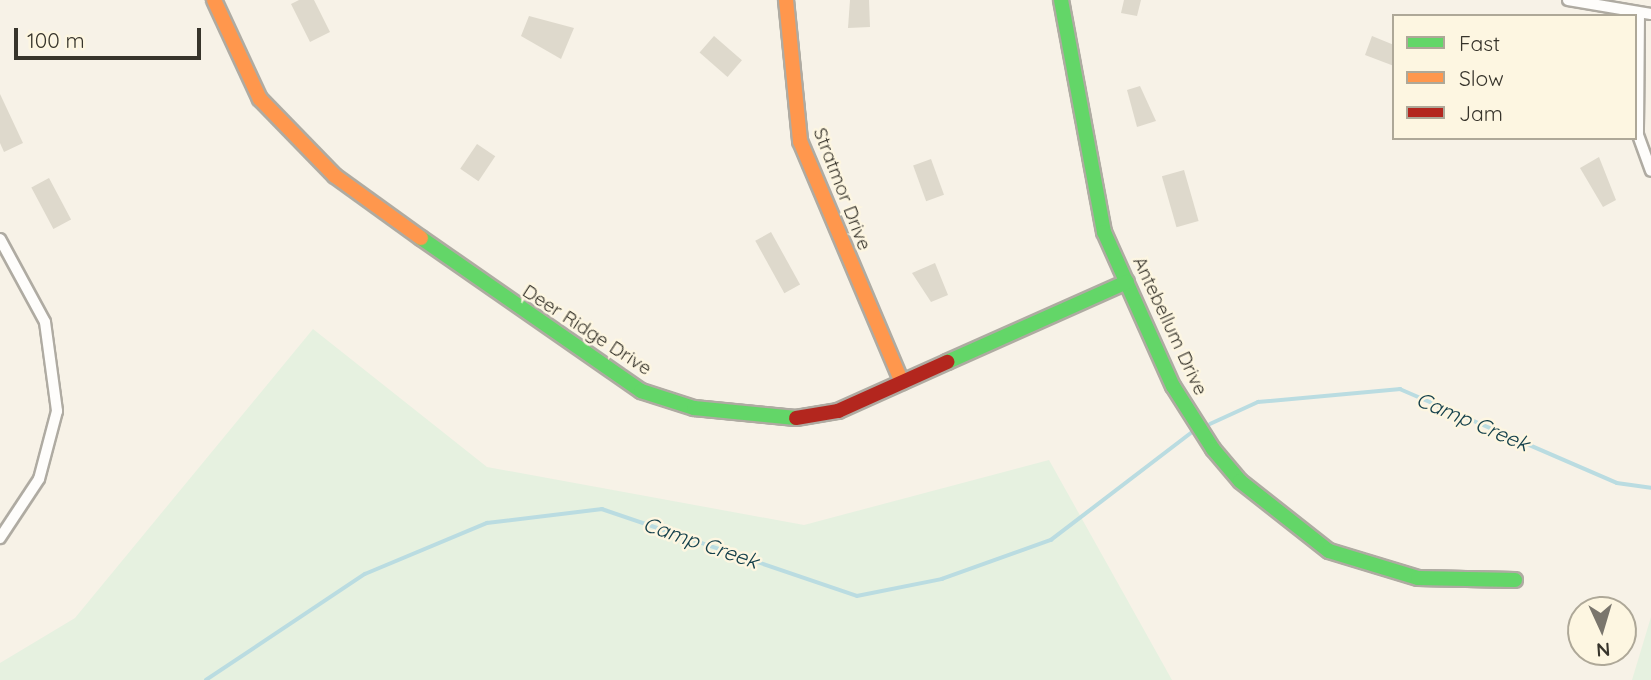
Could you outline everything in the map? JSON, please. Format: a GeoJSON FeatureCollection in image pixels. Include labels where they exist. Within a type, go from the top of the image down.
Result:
{"type":"FeatureCollection","features":[{"type":"Feature","properties":{"kind":"street","name":"Deer Ridge Drive"},"geometry":{"type":"LineString","coordinates":[[214,0],[236,60],[289,134],[477,280],[641,391],[694,408],[787,420],[838,411],[1127,282]]}},
{"type":"Feature","properties":{"kind":"street","name":"Stratmor Drive"},"geometry":{"type":"LineString","coordinates":[[786,0],[800,141],[902,382]]}},
{"type":"Feature","properties":{"kind":"street","name":"Antebellum Drive"},"geometry":{"type":"LineString","coordinates":[[1061,0],[1104,232],[1173,386],[1213,449],[1240,481],[1329,551],[1418,578],[1515,580]]}},
{"type":"Feature","properties":{"kind":"street"},"geometry":{"type":"LineString","coordinates":[[1568,0],[1651,14]]}},
{"type":"Feature","properties":{"kind":"street"},"geometry":{"type":"LineString","coordinates":[[1639,13],[1638,135],[1651,171]]}},
{"type":"Feature","properties":{"kind":"street"},"geometry":{"type":"LineString","coordinates":[[0,239],[45,322],[57,411],[39,479],[0,538]]}},
{"type":"Feature","properties":{"kind":"green space"},"geometry":{"type":"Polygon","coordinates":[[[313,329],[487,467],[804,525],[1049,460],[1172,680],[0,680],[0,663],[75,618],[313,329]]]}},
{"type":"Feature","properties":{"kind":"green space"},"geometry":{"type":"Polygon","coordinates":[[[1651,617],[1651,680],[1632,680],[1651,617]]]}},
{"type":"Feature","properties":{"kind":"building"},"geometry":{"type":"Polygon","coordinates":[[[299,0],[314,0],[330,32],[310,42],[291,4],[299,0]]]}},
{"type":"Feature","properties":{"kind":"building"},"geometry":{"type":"Polygon","coordinates":[[[850,0],[869,0],[870,27],[848,28],[850,0]]]}},
{"type":"Feature","properties":{"kind":"building"},"geometry":{"type":"Polygon","coordinates":[[[1124,0],[1141,0],[1137,16],[1121,13],[1124,0]]]}},
{"type":"Feature","properties":{"kind":"building"},"geometry":{"type":"Polygon","coordinates":[[[529,16],[574,28],[561,59],[521,36],[529,16]]]}},
{"type":"Feature","properties":{"kind":"building"},"geometry":{"type":"Polygon","coordinates":[[[714,36],[742,60],[727,77],[700,53],[714,36]]]}},
{"type":"Feature","properties":{"kind":"building"},"geometry":{"type":"Polygon","coordinates":[[[1372,36],[1392,44],[1392,65],[1365,55],[1372,36]]]}},
{"type":"Feature","properties":{"kind":"building"},"geometry":{"type":"Polygon","coordinates":[[[1140,86],[1156,121],[1137,127],[1127,90],[1140,86]]]}},
{"type":"Feature","properties":{"kind":"building"},"geometry":{"type":"Polygon","coordinates":[[[0,94],[23,143],[4,152],[0,143],[0,94]]]}},
{"type":"Feature","properties":{"kind":"building"},"geometry":{"type":"Polygon","coordinates":[[[477,144],[495,156],[478,181],[460,169],[477,144]]]}},
{"type":"Feature","properties":{"kind":"building"},"geometry":{"type":"Polygon","coordinates":[[[1599,157],[1616,200],[1603,207],[1580,168],[1599,157]]]}},
{"type":"Feature","properties":{"kind":"building"},"geometry":{"type":"Polygon","coordinates":[[[931,159],[944,195],[926,201],[913,165],[931,159]]]}},
{"type":"Feature","properties":{"kind":"building"},"geometry":{"type":"Polygon","coordinates":[[[1184,170],[1199,221],[1176,227],[1162,176],[1184,170]]]}},
{"type":"Feature","properties":{"kind":"building"},"geometry":{"type":"Polygon","coordinates":[[[49,178],[71,219],[53,229],[31,187],[49,178]]]}},
{"type":"Feature","properties":{"kind":"building"},"geometry":{"type":"Polygon","coordinates":[[[771,232],[800,284],[784,293],[755,241],[771,232]]]}},
{"type":"Feature","properties":{"kind":"building"},"geometry":{"type":"Polygon","coordinates":[[[935,263],[948,295],[931,302],[912,273],[935,263]]]}},
{"type":"Feature","properties":{"kind":"waterway","name":"Camp Creek"},"geometry":{"type":"LineString","coordinates":[[1210,424],[1258,402],[1400,389],[1617,483],[1651,488]]}},
{"type":"Feature","properties":{"kind":"waterway","name":"Camp Creek"},"geometry":{"type":"LineString","coordinates":[[206,680],[365,574],[487,523],[602,509],[857,596],[942,579],[1051,540],[1191,433]]}},
{"type":"Feature","properties":{"kind":"traffic: fast"},"geometry":{"type":"LineString","coordinates":[[1061,0],[1104,232],[1173,386],[1213,449],[1240,481],[1329,551],[1418,578],[1515,580]]}},
{"type":"Feature","properties":{"kind":"traffic: fast"},"geometry":{"type":"LineString","coordinates":[[421,238],[641,391],[694,408],[796,418]]}},
{"type":"Feature","properties":{"kind":"traffic: fast"},"geometry":{"type":"LineString","coordinates":[[947,362],[1127,282]]}},
{"type":"Feature","properties":{"kind":"traffic: slow"},"geometry":{"type":"LineString","coordinates":[[214,0],[260,99],[335,176],[421,238]]}},
{"type":"Feature","properties":{"kind":"traffic: slow"},"geometry":{"type":"LineString","coordinates":[[786,0],[800,141],[902,382]]}},
{"type":"Feature","properties":{"kind":"traffic: jam"},"geometry":{"type":"LineString","coordinates":[[796,418],[838,411],[947,362]]}}]}
